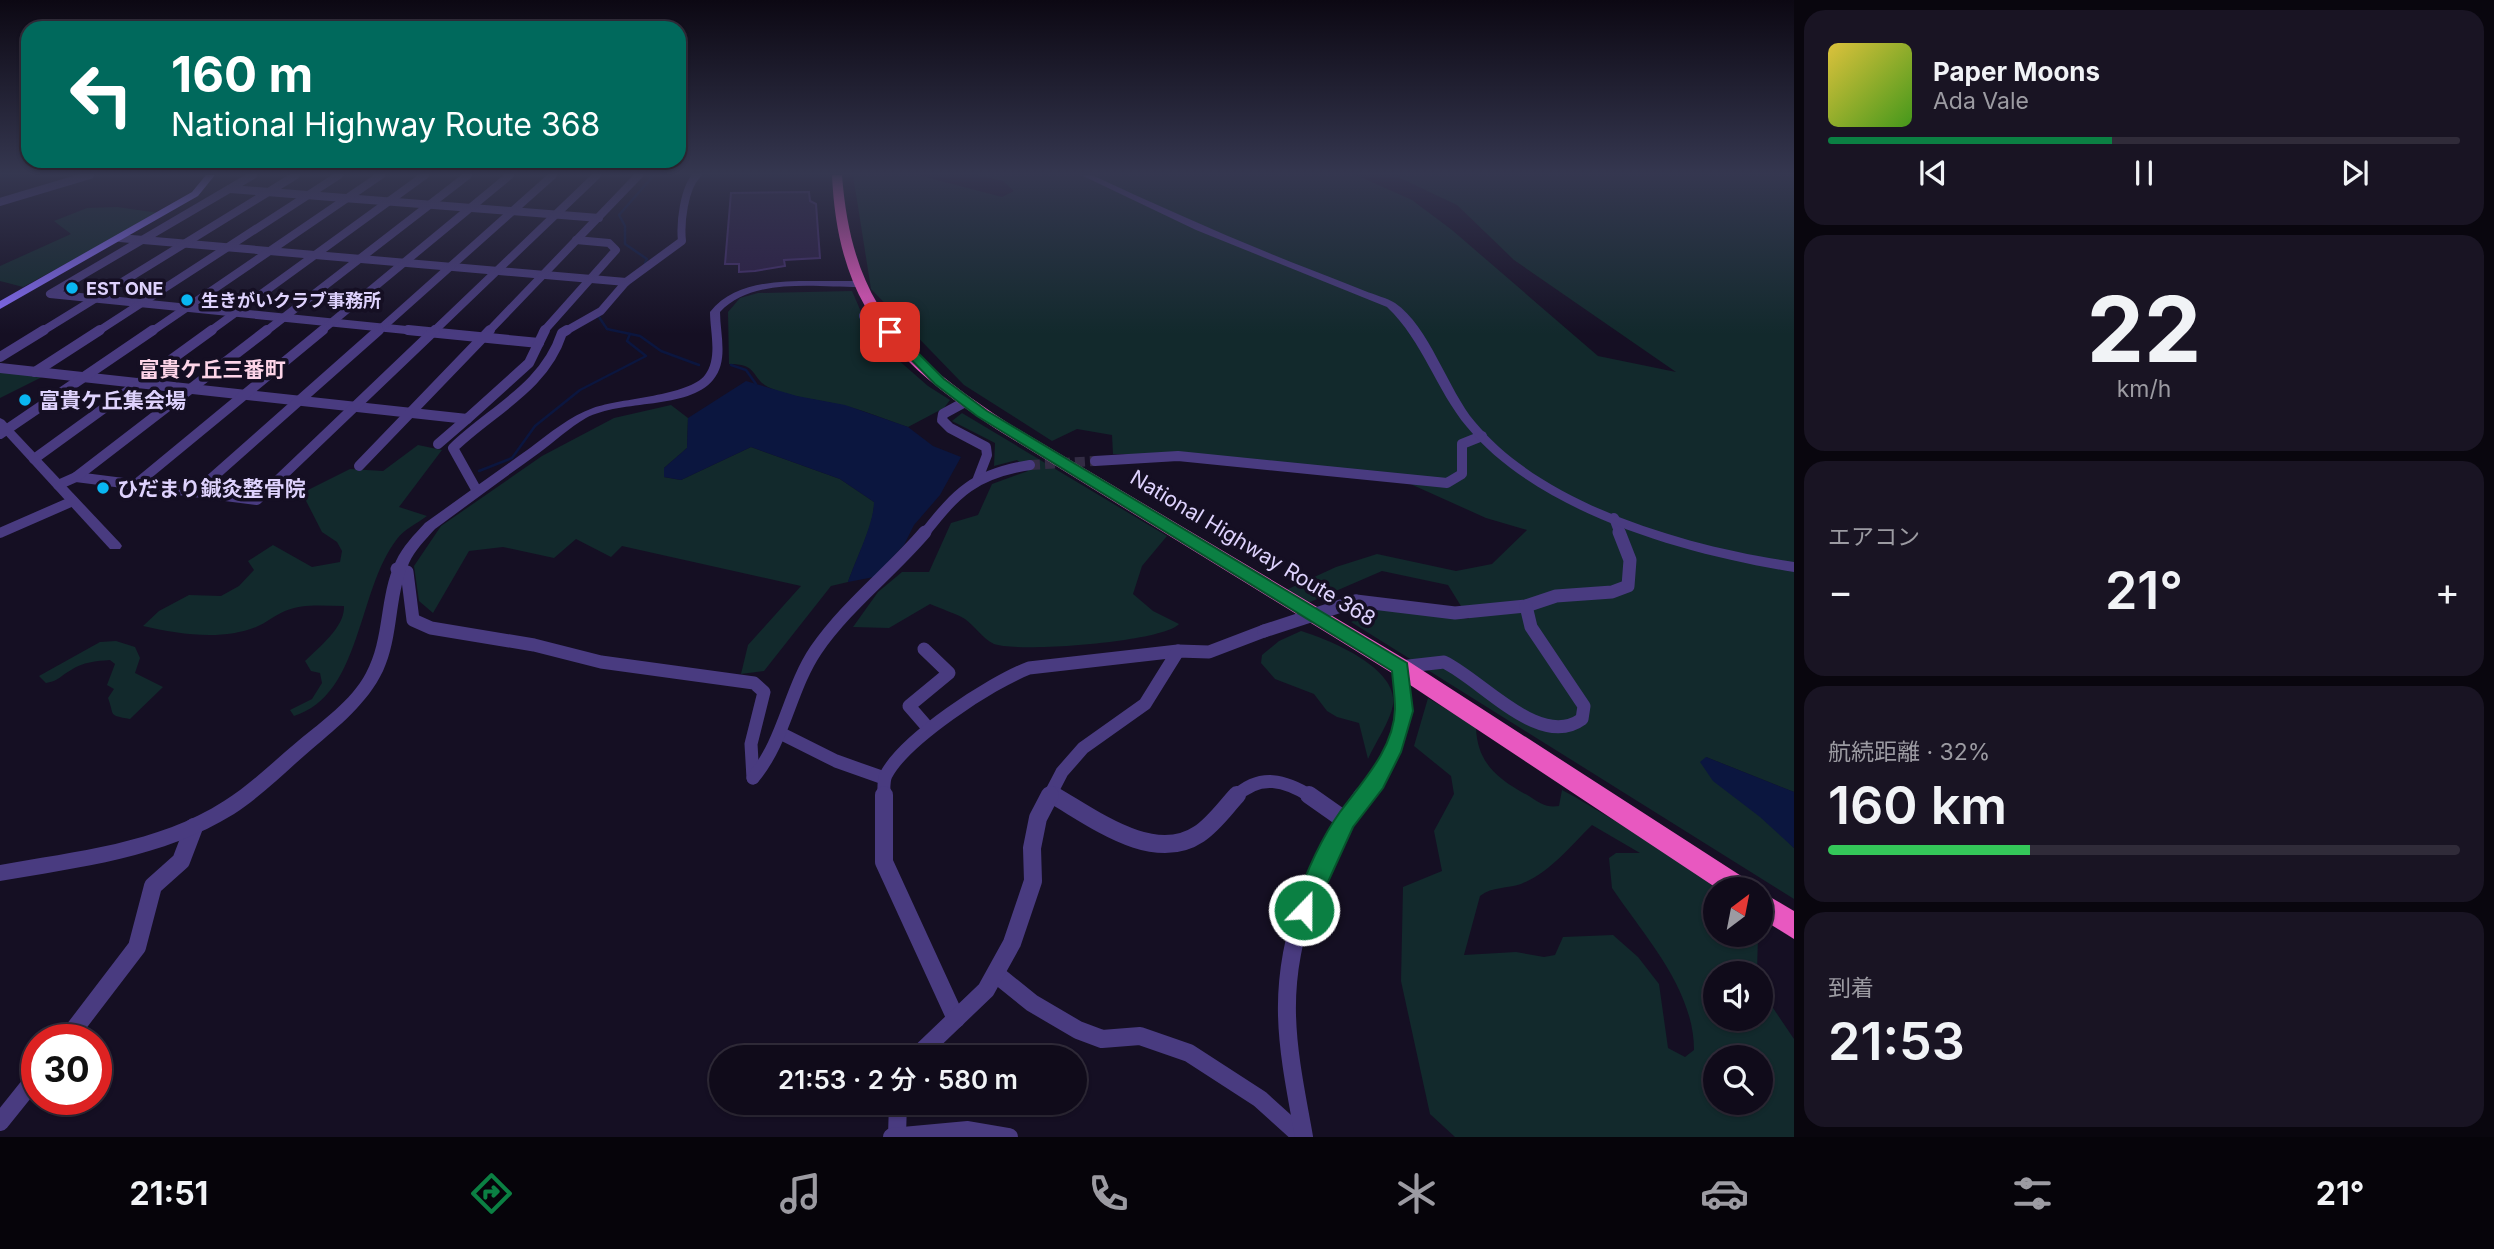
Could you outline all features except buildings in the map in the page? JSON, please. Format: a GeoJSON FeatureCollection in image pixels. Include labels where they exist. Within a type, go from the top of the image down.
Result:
{"type":"FeatureCollection","features":[{"type":"Feature","properties":{"kind":"highway","name":"National Highway Route 368"},"geometry":{"type":"LineString","coordinates":[[844,228],[848,253],[859,284],[890,332],[922,365],[965,402],[1400,667],[1722,877]]}},
{"type":"Feature","properties":{"kind":"highway"},"geometry":{"type":"LineString","coordinates":[[1773,912],[1794,926]]}},
{"type":"Feature","properties":{"kind":"main road"},"geometry":{"type":"LineString","coordinates":[[0,306],[137,228]]}},
{"type":"Feature","properties":{"kind":"street"},"geometry":{"type":"LineString","coordinates":[[163,228],[50,294],[539,342]]}},
{"type":"Feature","properties":{"kind":"street"},"geometry":{"type":"LineString","coordinates":[[0,357],[210,228]]}},
{"type":"Feature","properties":{"kind":"street"},"geometry":{"type":"LineString","coordinates":[[35,372],[258,228]]}},
{"type":"Feature","properties":{"kind":"street"},"geometry":{"type":"LineString","coordinates":[[115,546],[3,429],[86,377],[304,228]]}},
{"type":"Feature","properties":{"kind":"street"},"geometry":{"type":"LineString","coordinates":[[34,459],[352,228]]}},
{"type":"Feature","properties":{"kind":"street"},"geometry":{"type":"LineString","coordinates":[[58,485],[76,477],[399,228]]}},
{"type":"Feature","properties":{"kind":"street"},"geometry":{"type":"LineString","coordinates":[[135,485],[446,228]]}},
{"type":"Feature","properties":{"kind":"street"},"geometry":{"type":"LineString","coordinates":[[196,492],[494,228]]}},
{"type":"Feature","properties":{"kind":"street"},"geometry":{"type":"LineString","coordinates":[[76,477],[257,500],[541,228]]}},
{"type":"Feature","properties":{"kind":"street"},"geometry":{"type":"LineString","coordinates":[[359,466],[588,228]]}},
{"type":"Feature","properties":{"kind":"street"},"geometry":{"type":"LineString","coordinates":[[477,491],[453,448],[536,378],[554,359],[562,333],[597,314],[623,282],[683,239],[680,228]]}},
{"type":"Feature","properties":{"kind":"street"},"geometry":{"type":"LineString","coordinates":[[1199,228],[1391,304],[1406,321],[1482,436],[1549,486],[1614,518],[1708,551],[1794,567]]}},
{"type":"Feature","properties":{"kind":"street"},"geometry":{"type":"LineString","coordinates":[[120,238],[623,282]]}},
{"type":"Feature","properties":{"kind":"street"},"geometry":{"type":"LineString","coordinates":[[438,444],[529,363],[543,332],[616,250],[609,243],[576,240]]}},
{"type":"Feature","properties":{"kind":"street"},"geometry":{"type":"LineString","coordinates":[[0,873],[135,847],[194,827],[231,807],[360,696],[380,659],[397,569],[419,536],[582,416],[610,406],[678,394],[703,382],[715,368],[715,312],[725,300],[762,288],[859,284]]}},
{"type":"Feature","properties":{"kind":"street"},"geometry":{"type":"LineString","coordinates":[[863,316],[903,309]]}},
{"type":"Feature","properties":{"kind":"street"},"geometry":{"type":"LineString","coordinates":[[0,369],[467,419]]}},
{"type":"Feature","properties":{"kind":"street"},"geometry":{"type":"LineString","coordinates":[[965,402],[947,410],[942,421],[986,447],[988,455],[977,481]]}},
{"type":"Feature","properties":{"kind":"street"},"geometry":{"type":"LineString","coordinates":[[1095,461],[1178,456],[1447,483],[1462,474],[1462,444],[1482,436]]}},
{"type":"Feature","properties":{"kind":"street"},"geometry":{"type":"LineString","coordinates":[[397,569],[407,572],[413,620],[430,628],[534,645],[601,662],[754,683],[764,692],[751,744],[753,778],[771,759],[782,734],[794,691],[820,640],[932,525],[951,499],[977,481],[1013,467],[1030,465]]}},
{"type":"Feature","properties":{"kind":"street"},"geometry":{"type":"LineString","coordinates":[[0,533],[73,501]]}},
{"type":"Feature","properties":{"kind":"street"},"geometry":{"type":"LineString","coordinates":[[956,1019],[884,862],[884,778],[904,749],[929,729],[1006,677],[1029,668],[1178,652],[1209,652],[1356,601],[1444,614],[1527,606],[1556,596],[1605,593],[1628,586],[1630,560],[1614,518]]}},
{"type":"Feature","properties":{"kind":"street"},"geometry":{"type":"LineString","coordinates":[[1303,1137],[1286,1034],[1286,987],[1292,946],[1310,891],[1346,821],[1376,782],[1391,752],[1404,711],[1400,667],[1431,661],[1447,664],[1524,715],[1547,726],[1568,728],[1582,719],[1584,706],[1531,627],[1527,606]]}},
{"type":"Feature","properties":{"kind":"street"},"geometry":{"type":"LineString","coordinates":[[924,649],[949,673],[909,706],[929,729]]}},
{"type":"Feature","properties":{"kind":"street"},"geometry":{"type":"LineString","coordinates":[[929,1045],[986,990],[1012,943],[1033,881],[1032,848],[1038,818],[1062,772],[1083,748],[1145,704],[1178,652]]}},
{"type":"Feature","properties":{"kind":"street"},"geometry":{"type":"LineString","coordinates":[[782,734],[836,761],[884,778]]}},
{"type":"Feature","properties":{"kind":"street"},"geometry":{"type":"LineString","coordinates":[[1050,793],[1122,834],[1161,843],[1181,841],[1199,834],[1231,797],[1249,785],[1267,782],[1289,784],[1346,821]]}},
{"type":"Feature","properties":{"kind":"street"},"geometry":{"type":"LineString","coordinates":[[78,1024],[137,947],[153,886],[181,861],[194,827]]}},
{"type":"Feature","properties":{"kind":"street"},"geometry":{"type":"LineString","coordinates":[[996,974],[1032,1003],[1078,1030],[1102,1039],[1140,1036],[1189,1053],[1259,1099],[1303,1137]]}},
{"type":"Feature","properties":{"kind":"street"},"geometry":{"type":"LineString","coordinates":[[0,1122],[21,1096]]}},
{"type":"Feature","properties":{"kind":"street"},"geometry":{"type":"LineString","coordinates":[[896,1115],[894,1136],[968,1130],[1004,1136]]}},
{"type":"Feature","properties":{"kind":"green space"},"geometry":{"type":"Polygon","coordinates":[[[63,228],[131,228],[23,287],[0,281],[0,266],[71,234],[63,228]]]}},
{"type":"Feature","properties":{"kind":"green space"},"geometry":{"type":"Polygon","coordinates":[[[861,228],[1449,228],[1598,356],[1676,372],[1514,260],[1481,228],[1794,228],[1794,792],[1706,757],[1794,848],[1794,899],[1773,886],[1773,877],[1759,877],[1351,622],[1382,608],[1469,619],[1448,585],[1382,571],[1308,603],[1286,590],[1336,567],[1377,554],[1456,571],[1492,564],[1527,530],[1486,518],[1386,473],[1190,454],[1113,454],[1112,435],[1077,429],[1052,441],[964,385],[871,289],[861,228]]]}},
{"type":"Feature","properties":{"kind":"green space"},"geometry":{"type":"Polygon","coordinates":[[[852,291],[872,337],[928,386],[950,400],[944,408],[908,427],[850,407],[777,391],[762,383],[745,366],[729,364],[728,312],[740,298],[758,293],[852,291]]]}},
{"type":"Feature","properties":{"kind":"green space"},"geometry":{"type":"Polygon","coordinates":[[[0,371],[44,376],[0,398],[0,371]]]}},
{"type":"Feature","properties":{"kind":"green space"},"geometry":{"type":"Polygon","coordinates":[[[671,405],[688,418],[687,448],[664,468],[664,477],[681,480],[751,447],[840,479],[874,502],[868,530],[848,582],[831,586],[764,671],[741,674],[748,645],[801,586],[622,546],[611,557],[576,539],[554,558],[503,547],[469,551],[433,613],[419,601],[414,566],[441,526],[542,456],[614,418],[671,405]]]}},
{"type":"Feature","properties":{"kind":"green space"},"geometry":{"type":"Polygon","coordinates":[[[962,413],[1167,536],[1142,566],[1133,594],[1153,611],[1179,624],[1147,636],[1120,641],[1059,646],[1008,646],[994,644],[965,619],[930,604],[889,628],[853,627],[878,592],[902,572],[929,572],[951,523],[978,515],[992,484],[1028,471],[1017,460],[994,466],[995,443],[952,421],[962,413]]]}},
{"type":"Feature","properties":{"kind":"green space"},"geometry":{"type":"Polygon","coordinates":[[[418,445],[442,450],[399,507],[427,516],[400,535],[384,560],[346,664],[333,687],[316,704],[294,716],[290,710],[312,699],[322,683],[320,673],[311,671],[305,661],[336,629],[344,606],[292,608],[256,627],[229,634],[185,634],[143,626],[159,611],[189,595],[221,596],[239,586],[254,570],[248,561],[273,545],[312,567],[340,562],[342,551],[337,542],[322,532],[302,493],[350,469],[383,471],[418,445]]]}},
{"type":"Feature","properties":{"kind":"green space"},"geometry":{"type":"Polygon","coordinates":[[[1301,631],[1344,648],[1374,667],[1392,692],[1391,712],[1368,759],[1359,723],[1337,717],[1327,711],[1314,694],[1275,679],[1261,663],[1262,655],[1279,641],[1301,631]]]}},
{"type":"Feature","properties":{"kind":"green space"},"geometry":{"type":"Polygon","coordinates":[[[116,641],[135,647],[140,658],[135,673],[163,687],[130,719],[112,712],[108,698],[114,689],[107,685],[115,664],[110,660],[80,665],[57,680],[46,683],[39,676],[100,642],[116,641]]]}},
{"type":"Feature","properties":{"kind":"green space"},"geometry":{"type":"Polygon","coordinates":[[[1428,698],[1476,727],[1477,740],[1485,761],[1508,784],[1550,806],[1559,806],[1562,790],[1669,853],[1703,878],[1703,947],[1758,947],[1757,961],[1703,961],[1703,1031],[1773,1031],[1773,1008],[1794,1039],[1794,1137],[1455,1137],[1430,1114],[1401,981],[1403,887],[1442,871],[1434,831],[1454,794],[1451,776],[1414,746],[1428,698]],[[1592,825],[1542,873],[1521,884],[1480,896],[1464,955],[1516,952],[1544,957],[1555,955],[1563,937],[1613,935],[1638,957],[1659,984],[1668,1048],[1685,1057],[1694,1050],[1692,1028],[1677,985],[1612,888],[1609,858],[1616,853],[1640,853],[1592,825]]]}},
{"type":"Feature","properties":{"kind":"water"},"geometry":{"type":"Polygon","coordinates":[[[746,381],[797,396],[845,405],[908,427],[933,446],[961,457],[940,495],[914,525],[904,545],[874,577],[848,582],[868,530],[874,502],[840,479],[751,447],[681,480],[664,477],[664,468],[687,448],[688,418],[746,381]]]}},
{"type":"Feature","properties":{"kind":"water"},"geometry":{"type":"Polygon","coordinates":[[[1706,757],[1794,792],[1794,848],[1760,817],[1713,781],[1700,762],[1706,757]]]}},
{"type":"Feature","properties":{"kind":"waterway"},"geometry":{"type":"LineString","coordinates":[[625,228],[625,244],[647,259],[645,263]]}},
{"type":"Feature","properties":{"kind":"waterway"},"geometry":{"type":"LineString","coordinates":[[597,314],[607,329],[640,336],[661,351],[699,365]]}},
{"type":"Feature","properties":{"kind":"waterway"},"geometry":{"type":"LineString","coordinates":[[479,471],[512,458],[535,426],[580,390],[646,356],[627,341],[630,334]]}},
{"type":"Feature","properties":{"kind":"waterway"},"geometry":{"type":"LineString","coordinates":[[731,365],[746,370],[756,384]]}},
{"type":"Feature","properties":{"kind":"tunnel"},"geometry":{"type":"LineString","coordinates":[[1030,465],[1095,461]]}},
{"type":"Feature","properties":{"kind":"place","name":"EST ONE"},"geometry":{"type":"Point","coordinates":[72,288]}},
{"type":"Feature","properties":{"kind":"place","name":"生きがいクラブ事務所"},"geometry":{"type":"Point","coordinates":[187,300]}},
{"type":"Feature","properties":{"kind":"place","name":"富貴ケ丘集会場"},"geometry":{"type":"Point","coordinates":[25,400]}},
{"type":"Feature","properties":{"kind":"place","name":"ひだまり鍼灸整骨院"},"geometry":{"type":"Point","coordinates":[103,488]}},
{"type":"Feature","properties":{"kind":"district","name":"富貴ケ丘三番町"},"geometry":{"type":"Point","coordinates":[212,369]}},
{"type":"Feature","properties":{"kind":"route"},"geometry":{"type":"LineString","coordinates":[[890,332],[939,382],[965,402],[1400,667],[1404,711],[1391,752],[1376,782],[1346,821],[1310,891],[1304,910]]}}]}
